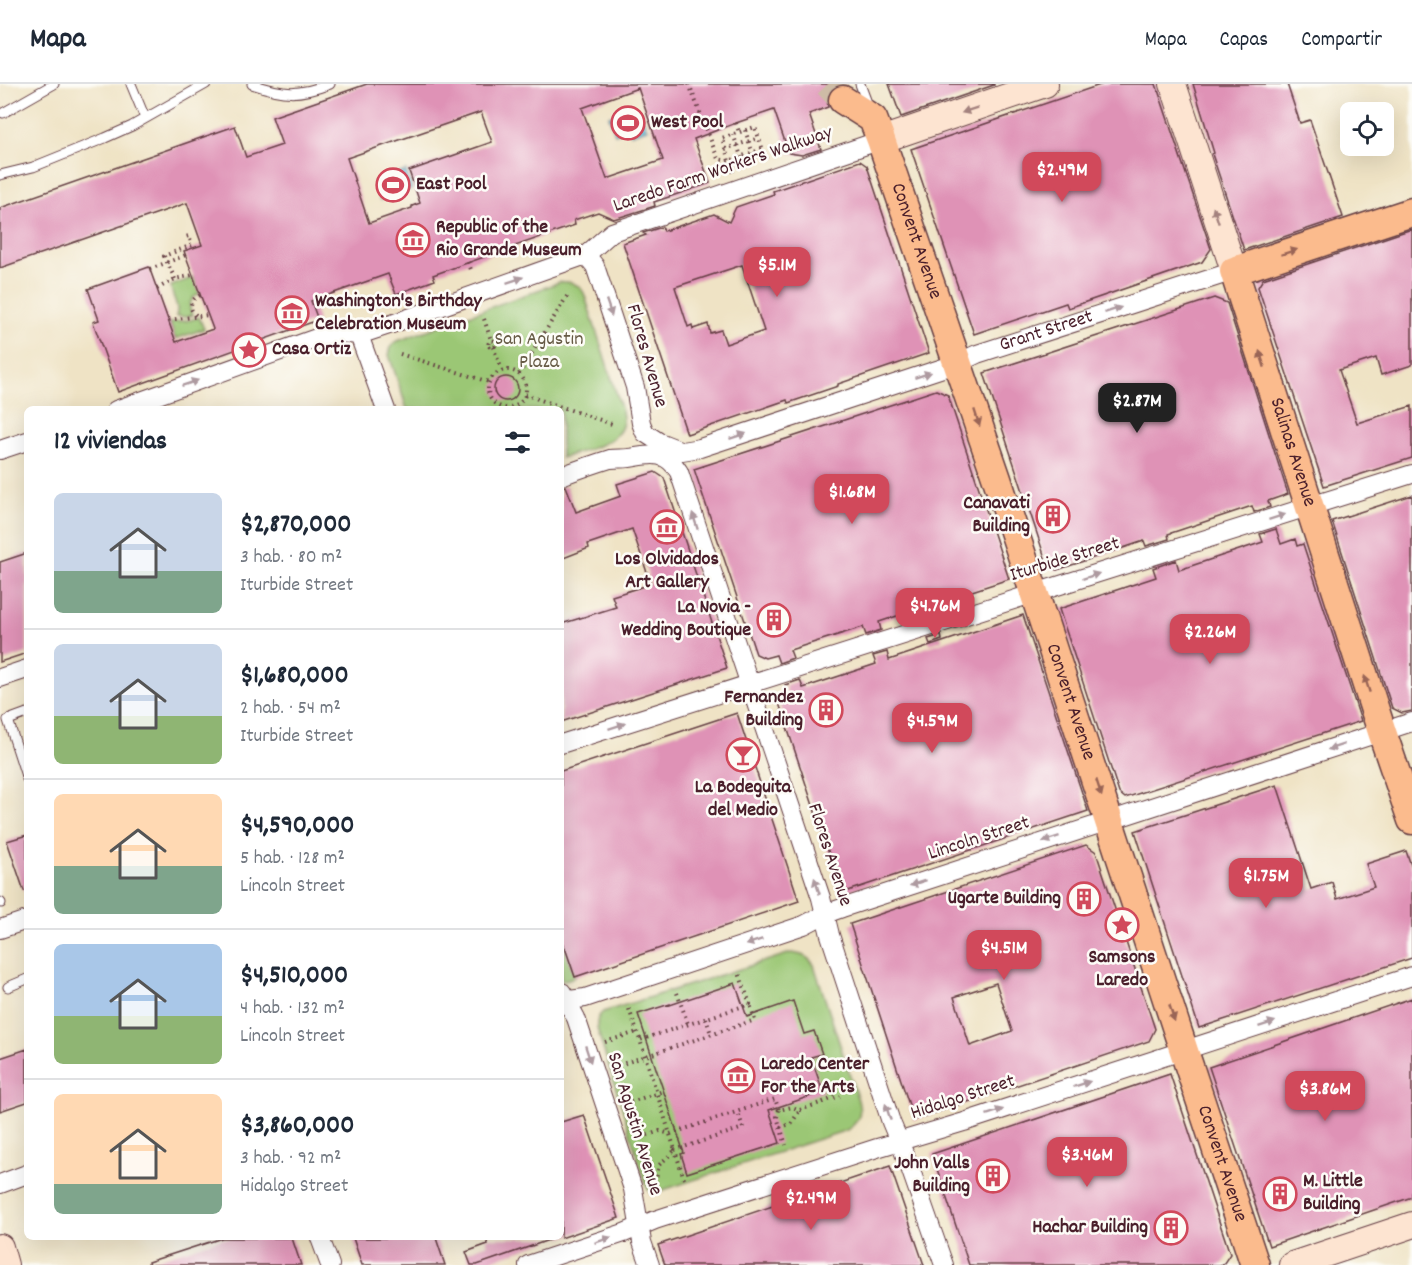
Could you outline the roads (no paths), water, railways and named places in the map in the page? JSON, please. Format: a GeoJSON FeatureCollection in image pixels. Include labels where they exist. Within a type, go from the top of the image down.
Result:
{"type":"FeatureCollection","features":[{"type":"Feature","properties":{"kind":"main road"},"geometry":{"type":"LineString","coordinates":[[852,92],[877,130]]}},
{"type":"Feature","properties":{"kind":"main road","name":"Convent Avenue"},"geometry":{"type":"LineString","coordinates":[[877,130],[1035,593],[1255,1265]]}},
{"type":"Feature","properties":{"kind":"main road","name":"Grant Street"},"geometry":{"type":"LineString","coordinates":[[1234,271],[1412,212]]}},
{"type":"Feature","properties":{"kind":"main road","name":"Salinas Avenue"},"geometry":{"type":"LineString","coordinates":[[1234,271],[1412,820]]}},
{"type":"Feature","properties":{"kind":"street"},"geometry":{"type":"LineString","coordinates":[[877,130],[1046,84]]}},
{"type":"Feature","properties":{"kind":"street","name":"Salinas Avenue"},"geometry":{"type":"LineString","coordinates":[[1173,84],[1234,271]]}},
{"type":"Feature","properties":{"kind":"street","name":"Laredo Farm Workers Walkway"},"geometry":{"type":"LineString","coordinates":[[586,255],[612,231],[772,177],[877,130]]}},
{"type":"Feature","properties":{"kind":"street"},"geometry":{"type":"LineString","coordinates":[[127,406],[325,335],[339,333],[359,335],[586,255]]}},
{"type":"Feature","properties":{"kind":"street","name":"Flores Avenue"},"geometry":{"type":"LineString","coordinates":[[586,255],[595,266],[635,387],[645,433],[675,456],[675,465],[821,898],[830,935],[891,1122],[944,1265]]}},
{"type":"Feature","properties":{"kind":"street","name":"Grant Street"},"geometry":{"type":"LineString","coordinates":[[613,458],[652,454],[675,456],[1234,271]]}},
{"type":"Feature","properties":{"kind":"street"},"geometry":{"type":"LineString","coordinates":[[359,335],[385,406]]}},
{"type":"Feature","properties":{"kind":"street","name":"Grant Street"},"geometry":{"type":"LineString","coordinates":[[564,475],[613,458],[645,433]]}},
{"type":"Feature","properties":{"kind":"street"},"geometry":{"type":"LineString","coordinates":[[0,450],[24,442]]}},
{"type":"Feature","properties":{"kind":"street","name":"Iturbide Street"},"geometry":{"type":"LineString","coordinates":[[564,743],[1412,474]]}},
{"type":"Feature","properties":{"kind":"street"},"geometry":{"type":"LineString","coordinates":[[0,678],[24,670]]}},
{"type":"Feature","properties":{"kind":"street","name":"Lincoln Street"},"geometry":{"type":"LineString","coordinates":[[564,997],[585,998],[607,991],[804,925],[825,914],[1412,722]]}},
{"type":"Feature","properties":{"kind":"street"},"geometry":{"type":"LineString","coordinates":[[0,929],[24,921]]}},
{"type":"Feature","properties":{"kind":"street","name":"Hidalgo Street"},"geometry":{"type":"LineString","coordinates":[[528,1265],[624,1233],[655,1220],[1412,976]]}},
{"type":"Feature","properties":{"kind":"street","name":"San Agustin Avenue"},"geometry":{"type":"LineString","coordinates":[[564,999],[576,1018],[633,1190],[642,1242],[650,1265]]}},
{"type":"Feature","properties":{"kind":"street"},"geometry":{"type":"LineString","coordinates":[[0,1184],[24,1175]]}},
{"type":"Feature","properties":{"kind":"street"},"geometry":{"type":"LineString","coordinates":[[1292,1265],[1412,1225]]}},
{"type":"Feature","properties":{"kind":"street"},"geometry":{"type":"LineString","coordinates":[[321,1240],[330,1265]]}},
{"type":"Feature","properties":{"kind":"street"},"geometry":{"type":"LineString","coordinates":[[0,1247],[5,1265]]}},
{"type":"Feature","properties":{"kind":"lane"},"geometry":{"type":"LineString","coordinates":[[3,113],[54,84]]}},
{"type":"Feature","properties":{"kind":"lane"},"geometry":{"type":"LineString","coordinates":[[131,84],[145,118]]}},
{"type":"Feature","properties":{"kind":"lane"},"geometry":{"type":"LineString","coordinates":[[0,175],[33,167],[105,138],[206,84]]}},
{"type":"Feature","properties":{"kind":"lane"},"geometry":{"type":"LineString","coordinates":[[252,84],[281,93],[296,93],[330,84]]}},
{"type":"Feature","properties":{"kind":"lane"},"geometry":{"type":"LineString","coordinates":[[24,714],[8,720],[24,771]]}},
{"type":"Feature","properties":{"kind":"lane"},"geometry":{"type":"LineString","coordinates":[[8,987],[24,980]]}},
{"type":"Feature","properties":{"kind":"water","name":"West Pool"},"geometry":{"type":"Polygon","coordinates":[[[627,110],[629,114],[640,110],[647,129],[631,134],[629,129],[615,134],[609,116],[627,110]]]}},
{"type":"Feature","properties":{"kind":"water","name":"East Pool"},"geometry":{"type":"Polygon","coordinates":[[[406,171],[412,189],[380,200],[374,182],[406,171]]]}},
{"type":"Feature","properties":{"kind":"tunnel"},"geometry":{"type":"LineString","coordinates":[[828,84],[843,100]]}},
{"type":"Feature","properties":{"kind":"place","name":"West Pool"},"geometry":{"type":"Point","coordinates":[628,123]}},
{"type":"Feature","properties":{"kind":"place","name":"East Pool"},"geometry":{"type":"Point","coordinates":[393,185]}},
{"type":"Feature","properties":{"kind":"place","name":"Republic of the Rio Grande Museum"},"geometry":{"type":"Point","coordinates":[413,240]}},
{"type":"Feature","properties":{"kind":"place","name":"Washington's Birthday Celebration Museum"},"geometry":{"type":"Point","coordinates":[292,313]}},
{"type":"Feature","properties":{"kind":"place","name":"Casa Ortiz"},"geometry":{"type":"Point","coordinates":[249,350]}},
{"type":"Feature","properties":{"kind":"place","name":"Canavati Building"},"geometry":{"type":"Point","coordinates":[1053,516]}},
{"type":"Feature","properties":{"kind":"place","name":"Los Olvidados Art Gallery"},"geometry":{"type":"Point","coordinates":[667,527]}},
{"type":"Feature","properties":{"kind":"place","name":"La Novia - Wedding Boutique"},"geometry":{"type":"Point","coordinates":[774,620]}},
{"type":"Feature","properties":{"kind":"place","name":"Fernandez Building"},"geometry":{"type":"Point","coordinates":[826,710]}},
{"type":"Feature","properties":{"kind":"place","name":"La Bodeguita del Medio"},"geometry":{"type":"Point","coordinates":[743,755]}},
{"type":"Feature","properties":{"kind":"place","name":"Ugarte Building"},"geometry":{"type":"Point","coordinates":[1084,899]}},
{"type":"Feature","properties":{"kind":"place","name":"Samsons Laredo"},"geometry":{"type":"Point","coordinates":[1122,925]}},
{"type":"Feature","properties":{"kind":"place","name":"Laredo Center For the Arts"},"geometry":{"type":"Point","coordinates":[738,1076]}},
{"type":"Feature","properties":{"kind":"place","name":"John Valls Building"},"geometry":{"type":"Point","coordinates":[993,1176]}},
{"type":"Feature","properties":{"kind":"place","name":"M. Little Building"},"geometry":{"type":"Point","coordinates":[1280,1194]}},
{"type":"Feature","properties":{"kind":"place","name":"Hachar Building"},"geometry":{"type":"Point","coordinates":[1171,1228]}},
{"type":"Feature","properties":{"kind":"park label","name":"San Agustin Plaza"},"geometry":{"type":"Point","coordinates":[539,352]}}]}
